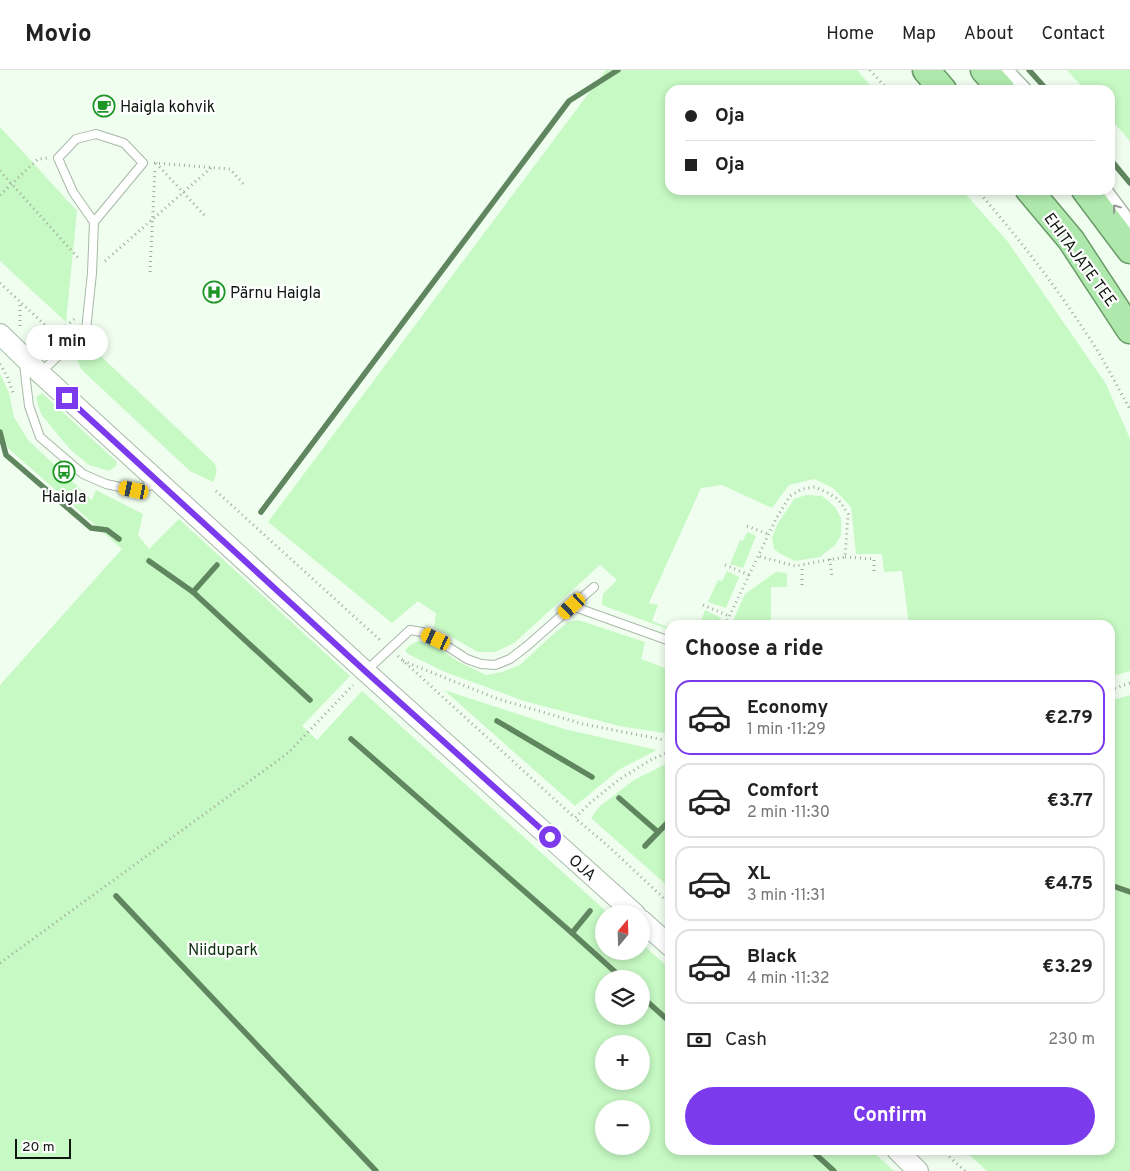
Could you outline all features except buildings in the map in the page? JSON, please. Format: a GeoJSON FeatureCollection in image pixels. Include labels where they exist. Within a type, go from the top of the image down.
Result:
{"type":"FeatureCollection","features":[{"type":"Feature","properties":{"kind":"highway"},"geometry":{"type":"LineString","coordinates":[[926,70],[940,85]]}},
{"type":"Feature","properties":{"kind":"highway"},"geometry":{"type":"LineString","coordinates":[[984,70],[998,85]]}},
{"type":"Feature","properties":{"kind":"highway","name":"EHITAJATE TEE"},"geometry":{"type":"LineString","coordinates":[[1033,195],[1071,240],[1130,330]]}},
{"type":"Feature","properties":{"kind":"highway"},"geometry":{"type":"LineString","coordinates":[[1089,195],[1130,250]]}},
{"type":"Feature","properties":{"kind":"street"},"geometry":{"type":"LineString","coordinates":[[1004,70],[1018,85]]}},
{"type":"Feature","properties":{"kind":"street"},"geometry":{"type":"LineString","coordinates":[[1107,195],[1130,226]]}},
{"type":"Feature","properties":{"kind":"street","name":"OJA"},"geometry":{"type":"LineString","coordinates":[[10,334],[26,348],[40,373],[624,905]]}},
{"type":"Feature","properties":{"kind":"street"},"geometry":{"type":"LineString","coordinates":[[650,928],[665,942]]}},
{"type":"Feature","properties":{"kind":"street"},"geometry":{"type":"LineString","coordinates":[[902,1155],[918,1171]]}},
{"type":"Feature","properties":{"kind":"lane"},"geometry":{"type":"LineString","coordinates":[[40,373],[86,330],[92,273],[94,222],[74,192],[58,158],[76,139],[96,134],[124,143],[143,163],[94,222]]}},
{"type":"Feature","properties":{"kind":"lane"},"geometry":{"type":"LineString","coordinates":[[26,348],[29,406],[40,437],[83,474],[106,484],[134,490],[161,483]]}},
{"type":"Feature","properties":{"kind":"lane"},"geometry":{"type":"LineString","coordinates":[[365,671],[410,630],[422,632],[436,639],[467,659],[481,664],[495,665],[510,659],[594,587]]}},
{"type":"Feature","properties":{"kind":"lane"},"geometry":{"type":"LineString","coordinates":[[572,606],[665,639]]}},
{"type":"Feature","properties":{"kind":"path"},"geometry":{"type":"LineString","coordinates":[[870,70],[884,85]]}},
{"type":"Feature","properties":{"kind":"path"},"geometry":{"type":"LineString","coordinates":[[0,195],[38,159],[58,158]]}},
{"type":"Feature","properties":{"kind":"path"},"geometry":{"type":"LineString","coordinates":[[143,163],[230,169],[244,186]]}},
{"type":"Feature","properties":{"kind":"path"},"geometry":{"type":"LineString","coordinates":[[156,163],[207,218]]}},
{"type":"Feature","properties":{"kind":"path"},"geometry":{"type":"LineString","coordinates":[[150,272],[156,163]]}},
{"type":"Feature","properties":{"kind":"path"},"geometry":{"type":"LineString","coordinates":[[0,171],[92,273],[212,167]]}},
{"type":"Feature","properties":{"kind":"path"},"geometry":{"type":"LineString","coordinates":[[981,195],[1051,282],[1089,337],[1130,409]]}},
{"type":"Feature","properties":{"kind":"path"},"geometry":{"type":"LineString","coordinates":[[78,269],[79,259]]}},
{"type":"Feature","properties":{"kind":"path"},"geometry":{"type":"LineString","coordinates":[[0,283],[68,347]]}},
{"type":"Feature","properties":{"kind":"path"},"geometry":{"type":"LineString","coordinates":[[10,334],[20,302]]}},
{"type":"Feature","properties":{"kind":"path"},"geometry":{"type":"LineString","coordinates":[[26,348],[65,328],[75,318]]}},
{"type":"Feature","properties":{"kind":"path"},"geometry":{"type":"LineString","coordinates":[[728,620],[777,517],[790,496],[802,489],[815,487],[838,499],[848,514],[845,557]]}},
{"type":"Feature","properties":{"kind":"path"},"geometry":{"type":"LineString","coordinates":[[747,526],[768,534]]}},
{"type":"Feature","properties":{"kind":"path"},"geometry":{"type":"LineString","coordinates":[[758,556],[795,566],[845,557],[874,559],[874,573]]}},
{"type":"Feature","properties":{"kind":"path"},"geometry":{"type":"LineString","coordinates":[[830,560],[832,579]]}},
{"type":"Feature","properties":{"kind":"path"},"geometry":{"type":"LineString","coordinates":[[725,565],[748,575]]}},
{"type":"Feature","properties":{"kind":"path"},"geometry":{"type":"LineString","coordinates":[[802,565],[802,585]]}},
{"type":"Feature","properties":{"kind":"path"},"geometry":{"type":"LineString","coordinates":[[703,605],[730,616]]}},
{"type":"Feature","properties":{"kind":"path"},"geometry":{"type":"LineString","coordinates":[[401,660],[498,700],[583,724],[665,740]]}},
{"type":"Feature","properties":{"kind":"path"},"geometry":{"type":"LineString","coordinates":[[0,964],[288,753],[365,671]]}},
{"type":"Feature","properties":{"kind":"path"},"geometry":{"type":"LineString","coordinates":[[1115,688],[1130,683]]}},
{"type":"Feature","properties":{"kind":"path"},"geometry":{"type":"LineString","coordinates":[[665,754],[652,759],[620,779],[591,802],[575,818],[665,899]]}},
{"type":"Feature","properties":{"kind":"path"},"geometry":{"type":"LineString","coordinates":[[947,1155],[965,1171]]}},
{"type":"Feature","properties":{"kind":"green space"},"geometry":{"type":"Polygon","coordinates":[[[606,70],[857,70],[870,85],[665,85],[665,195],[966,195],[1008,242],[1106,384],[1130,439],[1130,671],[1115,676],[1115,620],[908,620],[902,571],[884,572],[882,554],[856,554],[851,507],[833,488],[814,479],[789,485],[772,508],[722,485],[701,488],[649,603],[658,605],[652,621],[665,626],[665,628],[602,605],[603,594],[617,580],[600,565],[514,643],[495,652],[478,652],[434,627],[436,613],[418,601],[392,623],[268,522],[606,70]]]}},
{"type":"Feature","properties":{"kind":"green space"},"geometry":{"type":"Polygon","coordinates":[[[1067,70],[1130,70],[1130,141],[1115,124],[1115,85],[1080,85],[1067,70]]]}},
{"type":"Feature","properties":{"kind":"green space"},"geometry":{"type":"Polygon","coordinates":[[[0,127],[77,211],[66,322],[0,261],[0,127]]]}},
{"type":"Feature","properties":{"kind":"green space"},"geometry":{"type":"Polygon","coordinates":[[[85,343],[214,463],[217,472],[213,482],[190,471],[82,370],[76,358],[76,348],[85,343]]]}},
{"type":"Feature","properties":{"kind":"green space","name":"Niidupark"},"geometry":{"type":"Polygon","coordinates":[[[0,373],[9,393],[14,417],[28,440],[92,500],[96,490],[143,514],[138,535],[149,549],[179,519],[350,676],[302,726],[317,740],[362,691],[599,905],[595,905],[595,960],[650,960],[650,951],[665,965],[665,1155],[876,1155],[894,1171],[0,1171],[0,685],[122,549],[8,448],[0,431],[0,373]]]}},
{"type":"Feature","properties":{"kind":"green space"},"geometry":{"type":"Polygon","coordinates":[[[42,393],[117,462],[116,466],[109,471],[89,465],[71,450],[41,414],[36,397],[42,393]]]}},
{"type":"Feature","properties":{"kind":"green space"},"geometry":{"type":"Polygon","coordinates":[[[806,495],[822,496],[835,507],[841,518],[841,535],[835,545],[820,557],[795,561],[774,549],[772,538],[777,525],[794,499],[806,495]]]}},
{"type":"Feature","properties":{"kind":"green space"},"geometry":{"type":"Polygon","coordinates":[[[747,532],[756,536],[743,568],[730,564],[740,540],[743,541],[747,532]]]}},
{"type":"Feature","properties":{"kind":"green space"},"geometry":{"type":"Polygon","coordinates":[[[727,571],[739,577],[726,608],[708,602],[718,580],[722,581],[727,571]]]}},
{"type":"Feature","properties":{"kind":"green space"},"geometry":{"type":"Polygon","coordinates":[[[776,572],[787,573],[787,587],[771,587],[771,620],[733,620],[745,594],[776,572]]]}},
{"type":"Feature","properties":{"kind":"green space"},"geometry":{"type":"Polygon","coordinates":[[[705,610],[721,618],[720,620],[701,620],[705,610]]]}},
{"type":"Feature","properties":{"kind":"green space"},"geometry":{"type":"Polygon","coordinates":[[[578,620],[645,642],[641,659],[665,668],[665,733],[619,726],[524,701],[445,672],[405,651],[409,646],[418,641],[434,645],[459,662],[486,675],[502,672],[520,665],[568,622],[578,620]]]}},
{"type":"Feature","properties":{"kind":"green space"},"geometry":{"type":"Polygon","coordinates":[[[444,690],[564,729],[657,750],[620,769],[575,806],[444,690]]]}},
{"type":"Feature","properties":{"kind":"green space"},"geometry":{"type":"Polygon","coordinates":[[[1130,695],[1130,1171],[987,1171],[969,1155],[1115,1155],[1115,700],[1130,695]]]}},
{"type":"Feature","properties":{"kind":"green space"},"geometry":{"type":"Polygon","coordinates":[[[665,764],[665,884],[591,818],[599,807],[634,780],[665,764]]]}},
{"type":"Feature","properties":{"kind":"waterway"},"geometry":{"type":"LineString","coordinates":[[261,512],[569,101],[618,70]]}},
{"type":"Feature","properties":{"kind":"waterway"},"geometry":{"type":"LineString","coordinates":[[1029,70],[1042,85]]}},
{"type":"Feature","properties":{"kind":"waterway"},"geometry":{"type":"LineString","coordinates":[[1115,165],[1130,183]]}},
{"type":"Feature","properties":{"kind":"waterway"},"geometry":{"type":"LineString","coordinates":[[0,432],[6,455],[91,528],[107,530],[119,539]]}},
{"type":"Feature","properties":{"kind":"waterway"},"geometry":{"type":"LineString","coordinates":[[149,561],[193,592],[310,700]]}},
{"type":"Feature","properties":{"kind":"waterway"},"geometry":{"type":"LineString","coordinates":[[193,592],[217,565]]}},
{"type":"Feature","properties":{"kind":"waterway"},"geometry":{"type":"LineString","coordinates":[[497,721],[592,777]]}},
{"type":"Feature","properties":{"kind":"waterway"},"geometry":{"type":"LineString","coordinates":[[351,739],[613,970]]}},
{"type":"Feature","properties":{"kind":"waterway"},"geometry":{"type":"LineString","coordinates":[[619,798],[658,832]]}},
{"type":"Feature","properties":{"kind":"waterway"},"geometry":{"type":"LineString","coordinates":[[645,846],[665,825]]}},
{"type":"Feature","properties":{"kind":"waterway"},"geometry":{"type":"LineString","coordinates":[[1115,887],[1130,892]]}},
{"type":"Feature","properties":{"kind":"waterway"},"geometry":{"type":"LineString","coordinates":[[116,896],[376,1171]]}},
{"type":"Feature","properties":{"kind":"waterway"},"geometry":{"type":"LineString","coordinates":[[572,933],[590,911]]}},
{"type":"Feature","properties":{"kind":"waterway"},"geometry":{"type":"LineString","coordinates":[[650,1004],[665,1018]]}},
{"type":"Feature","properties":{"kind":"waterway"},"geometry":{"type":"LineString","coordinates":[[816,1155],[834,1171]]}},
{"type":"Feature","properties":{"kind":"place","name":"Haigla kohvik"},"geometry":{"type":"Point","coordinates":[104,106]}},
{"type":"Feature","properties":{"kind":"place","name":"Pärnu Haigla"},"geometry":{"type":"Point","coordinates":[214,292]}},
{"type":"Feature","properties":{"kind":"place","name":"Haigla"},"geometry":{"type":"Point","coordinates":[64,472]}},
{"type":"Feature","properties":{"kind":"route"},"geometry":{"type":"LineString","coordinates":[[67,398],[365,671],[550,837]]}}]}
